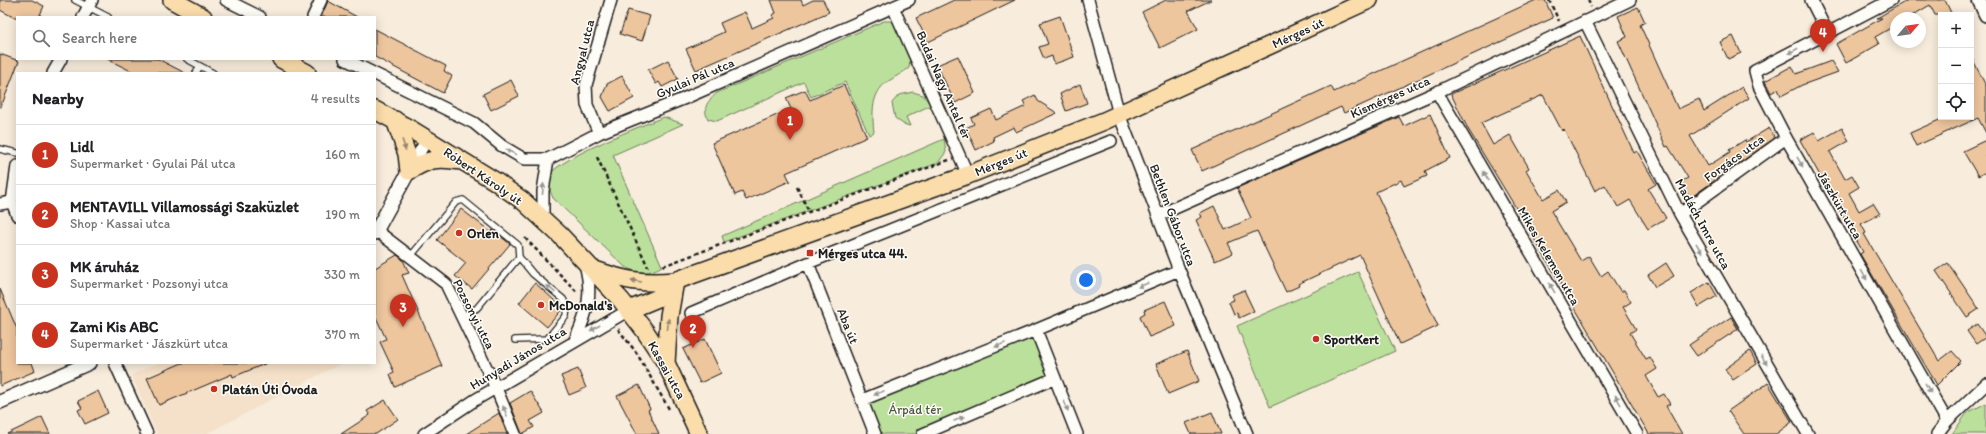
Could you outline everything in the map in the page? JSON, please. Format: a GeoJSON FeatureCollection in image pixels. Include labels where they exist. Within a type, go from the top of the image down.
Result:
{"type":"FeatureCollection","features":[{"type":"Feature","properties":{"kind":"main road"},"geometry":{"type":"LineString","coordinates":[[172,0],[201,16]]}},
{"type":"Feature","properties":{"kind":"main road","name":"Mérges út"},"geometry":{"type":"LineString","coordinates":[[629,310],[658,298],[675,281],[968,175],[1119,114],[1369,0]]}},
{"type":"Feature","properties":{"kind":"main road"},"geometry":{"type":"LineString","coordinates":[[288,61],[305,72]]}},
{"type":"Feature","properties":{"kind":"main road","name":"Róbert Károly út"},"geometry":{"type":"LineString","coordinates":[[376,110],[395,120],[495,181],[543,219],[588,264],[629,310]]}},
{"type":"Feature","properties":{"kind":"main road"},"geometry":{"type":"LineString","coordinates":[[395,120],[407,154],[409,171],[427,160],[444,158],[462,162]]}},
{"type":"Feature","properties":{"kind":"main road"},"geometry":{"type":"LineString","coordinates":[[588,264],[619,279],[650,277],[675,281],[669,316],[666,363]]}},
{"type":"Feature","properties":{"kind":"main road","name":"Kassai utca"},"geometry":{"type":"LineString","coordinates":[[629,310],[666,363],[699,434]]}},
{"type":"Feature","properties":{"kind":"street"},"geometry":{"type":"LineString","coordinates":[[226,0],[258,16]]}},
{"type":"Feature","properties":{"kind":"street"},"geometry":{"type":"LineString","coordinates":[[313,16],[321,0]]}},
{"type":"Feature","properties":{"kind":"street","name":"Angyal utca"},"geometry":{"type":"LineString","coordinates":[[599,133],[587,105],[586,86],[611,0]]}},
{"type":"Feature","properties":{"kind":"street","name":"Gyulai Pál utca"},"geometry":{"type":"LineString","coordinates":[[548,160],[599,133],[683,99],[909,0]]}},
{"type":"Feature","properties":{"kind":"street","name":"Bethlen Gábor utca"},"geometry":{"type":"LineString","coordinates":[[1088,0],[1119,114],[1179,270],[1247,434]]}},
{"type":"Feature","properties":{"kind":"street","name":"Kismérges utca"},"geometry":{"type":"LineString","coordinates":[[1159,215],[1437,92],[1630,0]]}},
{"type":"Feature","properties":{"kind":"street"},"geometry":{"type":"LineString","coordinates":[[1811,0],[1827,32],[1892,0]]}},
{"type":"Feature","properties":{"kind":"street"},"geometry":{"type":"LineString","coordinates":[[1979,0],[1986,15]]}},
{"type":"Feature","properties":{"kind":"street"},"geometry":{"type":"LineString","coordinates":[[84,16],[90,3]]}},
{"type":"Feature","properties":{"kind":"street","name":"Budai Nagy Antal tér"},"geometry":{"type":"LineString","coordinates":[[893,7],[968,175]]}},
{"type":"Feature","properties":{"kind":"street","name":"Madách Imre utca"},"geometry":{"type":"LineString","coordinates":[[1585,21],[1680,214],[1808,434]]}},
{"type":"Feature","properties":{"kind":"street","name":"Jászkürt utca"},"geometry":{"type":"LineString","coordinates":[[1827,32],[1755,71],[1759,86],[1786,138],[1947,421]]}},
{"type":"Feature","properties":{"kind":"street"},"geometry":{"type":"LineString","coordinates":[[54,72],[60,60]]}},
{"type":"Feature","properties":{"kind":"street"},"geometry":{"type":"LineString","coordinates":[[347,60],[370,72]]}},
{"type":"Feature","properties":{"kind":"street"},"geometry":{"type":"LineString","coordinates":[[376,75],[474,123],[502,146],[524,159],[548,160],[543,191],[543,219]]}},
{"type":"Feature","properties":{"kind":"street","name":"Mikes Kelemen utca"},"geometry":{"type":"LineString","coordinates":[[1437,92],[1637,434]]}},
{"type":"Feature","properties":{"kind":"street","name":"Forgács utca"},"geometry":{"type":"LineString","coordinates":[[1680,214],[1786,138]]}},
{"type":"Feature","properties":{"kind":"street"},"geometry":{"type":"LineString","coordinates":[[376,232],[427,139]]}},
{"type":"Feature","properties":{"kind":"street","name":"Mérges út"},"geometry":{"type":"LineString","coordinates":[[691,313],[808,263],[1111,141]]}},
{"type":"Feature","properties":{"kind":"street"},"geometry":{"type":"LineString","coordinates":[[16,173],[12,202],[16,212]]}},
{"type":"Feature","properties":{"kind":"street"},"geometry":{"type":"LineString","coordinates":[[0,204],[12,202]]}},
{"type":"Feature","properties":{"kind":"street","name":"Pozsonyi utca"},"geometry":{"type":"LineString","coordinates":[[376,232],[446,284],[496,388],[515,434]]}},
{"type":"Feature","properties":{"kind":"street","name":"Aba út"},"geometry":{"type":"LineString","coordinates":[[808,263],[862,400]]}},
{"type":"Feature","properties":{"kind":"street"},"geometry":{"type":"LineString","coordinates":[[575,340],[586,316],[589,300],[588,264]]}},
{"type":"Feature","properties":{"kind":"street"},"geometry":{"type":"LineString","coordinates":[[876,434],[862,400],[1036,330],[1179,270]]}},
{"type":"Feature","properties":{"kind":"street","name":"Hunyadi János utca"},"geometry":{"type":"LineString","coordinates":[[424,434],[575,340],[629,310]]}},
{"type":"Feature","properties":{"kind":"street"},"geometry":{"type":"LineString","coordinates":[[1036,330],[1077,434]]}},
{"type":"Feature","properties":{"kind":"street"},"geometry":{"type":"LineString","coordinates":[[0,402],[70,367],[84,364]]}},
{"type":"Feature","properties":{"kind":"street"},"geometry":{"type":"LineString","coordinates":[[115,364],[147,434]]}},
{"type":"Feature","properties":{"kind":"street"},"geometry":{"type":"LineString","coordinates":[[923,434],[1056,378]]}},
{"type":"Feature","properties":{"kind":"street"},"geometry":{"type":"LineString","coordinates":[[1937,434],[1947,421],[1986,384]]}},
{"type":"Feature","properties":{"kind":"lane"},"geometry":{"type":"LineString","coordinates":[[75,0],[90,3],[107,16]]}},
{"type":"Feature","properties":{"kind":"lane"},"geometry":{"type":"LineString","coordinates":[[189,60],[211,72]]}},
{"type":"Feature","properties":{"kind":"lane"},"geometry":{"type":"LineString","coordinates":[[197,72],[200,66]]}},
{"type":"Feature","properties":{"kind":"lane"},"geometry":{"type":"LineString","coordinates":[[0,149],[16,153]]}},
{"type":"Feature","properties":{"kind":"lane"},"geometry":{"type":"LineString","coordinates":[[410,257],[456,202],[463,200],[518,245],[519,257],[533,274],[563,299],[567,307],[566,316],[547,339],[515,340]]}},
{"type":"Feature","properties":{"kind":"lane"},"geometry":{"type":"LineString","coordinates":[[462,317],[477,308],[519,257]]}},
{"type":"Feature","properties":{"kind":"path"},"geometry":{"type":"LineString","coordinates":[[1549,0],[1564,31]]}},
{"type":"Feature","properties":{"kind":"path"},"geometry":{"type":"LineString","coordinates":[[597,157],[650,277],[809,212],[960,156]]}},
{"type":"Feature","properties":{"kind":"path"},"geometry":{"type":"LineString","coordinates":[[797,187],[809,212]]}},
{"type":"Feature","properties":{"kind":"path"},"geometry":{"type":"LineString","coordinates":[[607,321],[620,331],[636,352],[670,410]]}},
{"type":"Feature","properties":{"kind":"shaded area","name":"Platán Úti Óvoda"},"geometry":{"type":"Polygon","coordinates":[[[156,364],[340,364],[206,434],[157,434],[131,375],[156,364]]]}},
{"type":"Feature","properties":{"kind":"green space"},"geometry":{"type":"Polygon","coordinates":[[[884,21],[892,21],[903,37],[908,49],[910,62],[909,68],[887,82],[878,92],[875,98],[873,112],[874,132],[869,135],[845,82],[811,97],[804,82],[717,121],[708,119],[706,115],[707,104],[717,93],[884,21]]]}},
{"type":"Feature","properties":{"kind":"green space"},"geometry":{"type":"Polygon","coordinates":[[[913,92],[923,95],[931,105],[906,117],[910,126],[903,124],[895,118],[892,103],[899,95],[913,92]]]}},
{"type":"Feature","properties":{"kind":"green space"},"geometry":{"type":"Polygon","coordinates":[[[664,117],[683,124],[613,155],[662,266],[653,271],[639,272],[625,267],[553,198],[549,187],[549,178],[556,168],[584,151],[664,117]]]}},
{"type":"Feature","properties":{"kind":"green space"},"geometry":{"type":"Polygon","coordinates":[[[944,139],[946,152],[938,163],[724,242],[722,236],[944,139]]]}},
{"type":"Feature","properties":{"kind":"green space","name":"SportKert"},"geometry":{"type":"Polygon","coordinates":[[[1358,272],[1395,351],[1270,407],[1237,326],[1358,272]]]}},
{"type":"Feature","properties":{"kind":"green space","name":"Árpád tér"},"geometry":{"type":"Polygon","coordinates":[[[1035,334],[1052,377],[917,434],[879,434],[867,402],[1035,334]]]}},
{"type":"Feature","properties":{"kind":"green space"},"geometry":{"type":"Polygon","coordinates":[[[1986,403],[1986,434],[1952,434],[1967,413],[1986,403]]]}},
{"type":"Feature","properties":{"kind":"building"},"geometry":{"type":"Polygon","coordinates":[[[0,0],[32,0],[44,6],[39,16],[13,17],[0,10],[0,0]]]}},
{"type":"Feature","properties":{"kind":"building"},"geometry":{"type":"Polygon","coordinates":[[[771,0],[801,0],[803,5],[813,0],[823,0],[829,12],[696,70],[686,49],[724,32],[720,23],[745,12],[752,28],[774,18],[772,15],[776,13],[771,0]]]}},
{"type":"Feature","properties":{"kind":"building"},"geometry":{"type":"Polygon","coordinates":[[[954,0],[1015,0],[928,42],[916,18],[954,0]]]}},
{"type":"Feature","properties":{"kind":"building"},"geometry":{"type":"Polygon","coordinates":[[[1166,0],[1211,0],[1188,11],[1198,29],[1160,48],[1142,12],[1166,0]]]}},
{"type":"Feature","properties":{"kind":"building"},"geometry":{"type":"Polygon","coordinates":[[[1536,0],[1545,0],[1553,18],[1344,113],[1341,107],[1202,171],[1192,150],[1331,86],[1334,92],[1536,0]]]}},
{"type":"Feature","properties":{"kind":"building"},"geometry":{"type":"Polygon","coordinates":[[[1908,0],[1945,0],[1951,12],[1938,12],[1938,15],[1935,15],[1930,5],[1918,12],[1890,12],[1890,28],[1875,37],[1879,44],[1846,63],[1836,44],[1882,18],[1877,18],[1908,0]]]}},
{"type":"Feature","properties":{"kind":"building"},"geometry":{"type":"Polygon","coordinates":[[[328,1],[355,16],[321,16],[328,1]]]}},
{"type":"Feature","properties":{"kind":"building"},"geometry":{"type":"Polygon","coordinates":[[[1638,7],[1645,22],[1640,25],[1678,109],[1699,99],[1704,111],[1742,87],[1749,98],[1690,136],[1708,166],[1745,140],[1746,142],[1769,128],[1775,138],[1690,198],[1680,182],[1688,178],[1668,146],[1666,147],[1618,41],[1627,37],[1618,16],[1638,7]]]}},
{"type":"Feature","properties":{"kind":"building"},"geometry":{"type":"Polygon","coordinates":[[[628,10],[650,16],[642,41],[620,34],[628,10]]]}},
{"type":"Feature","properties":{"kind":"building"},"geometry":{"type":"Polygon","coordinates":[[[1060,16],[1074,57],[1054,64],[1052,56],[1044,59],[1039,47],[1048,44],[1040,23],[1060,16]]]}},
{"type":"Feature","properties":{"kind":"building"},"geometry":{"type":"Polygon","coordinates":[[[376,30],[446,66],[444,71],[452,76],[443,93],[376,58],[376,30]]]}},
{"type":"Feature","properties":{"kind":"building"},"geometry":{"type":"Polygon","coordinates":[[[1580,36],[1634,153],[1637,151],[1656,184],[1648,189],[1666,218],[1648,229],[1630,200],[1618,207],[1605,185],[1595,191],[1564,129],[1562,131],[1543,95],[1481,123],[1493,145],[1510,135],[1529,168],[1526,170],[1543,199],[1559,190],[1566,202],[1551,211],[1581,261],[1589,256],[1601,276],[1608,271],[1621,292],[1624,290],[1631,302],[1623,307],[1636,329],[1630,333],[1646,359],[1650,357],[1657,369],[1646,376],[1658,397],[1664,394],[1670,404],[1666,406],[1682,434],[1649,434],[1468,129],[1451,94],[1580,36]]]}},
{"type":"Feature","properties":{"kind":"building"},"geometry":{"type":"Polygon","coordinates":[[[1733,36],[1741,53],[1728,59],[1720,42],[1733,36]]]}},
{"type":"Feature","properties":{"kind":"building"},"geometry":{"type":"Polygon","coordinates":[[[0,54],[19,61],[0,107],[0,54]]]}},
{"type":"Feature","properties":{"kind":"building"},"geometry":{"type":"Polygon","coordinates":[[[958,56],[975,93],[955,103],[937,65],[958,56]]]}},
{"type":"Feature","properties":{"kind":"building"},"geometry":{"type":"Polygon","coordinates":[[[109,60],[160,60],[183,72],[133,72],[109,60]]]}},
{"type":"Feature","properties":{"kind":"building"},"geometry":{"type":"Polygon","coordinates":[[[668,60],[678,79],[662,87],[659,82],[656,84],[648,70],[668,60]]]}},
{"type":"Feature","properties":{"kind":"building"},"geometry":{"type":"Polygon","coordinates":[[[1831,61],[1838,72],[1802,85],[1781,96],[1778,89],[1771,93],[1765,81],[1792,66],[1796,74],[1831,61]]]}},
{"type":"Feature","properties":{"kind":"building"},"geometry":{"type":"Polygon","coordinates":[[[1974,62],[1986,86],[1986,133],[1978,118],[1974,120],[1974,62]]]}},
{"type":"Feature","properties":{"kind":"building"},"geometry":{"type":"Polygon","coordinates":[[[622,76],[634,98],[610,111],[602,97],[607,84],[622,76]]]}},
{"type":"Feature","properties":{"kind":"building"},"geometry":{"type":"Polygon","coordinates":[[[511,80],[519,96],[491,110],[483,94],[511,80]]]}},
{"type":"Feature","properties":{"kind":"building"},"geometry":{"type":"Polygon","coordinates":[[[1080,84],[1087,103],[1066,111],[1060,94],[1080,84]]]}},
{"type":"Feature","properties":{"kind":"building"},"geometry":{"type":"Polygon","coordinates":[[[844,85],[867,137],[786,173],[790,181],[746,200],[742,192],[735,195],[712,143],[791,109],[786,98],[805,90],[810,100],[844,85]]]}},
{"type":"Feature","properties":{"kind":"building"},"geometry":{"type":"Polygon","coordinates":[[[1035,95],[1038,101],[1057,113],[1016,132],[1014,127],[993,137],[994,141],[976,150],[966,128],[974,124],[971,118],[991,109],[996,120],[1026,106],[1023,101],[1035,95]]]}},
{"type":"Feature","properties":{"kind":"building"},"geometry":{"type":"Polygon","coordinates":[[[1430,114],[1450,158],[1425,171],[1427,176],[1404,186],[1401,180],[1376,192],[1438,326],[1400,344],[1360,255],[1298,284],[1299,286],[1286,292],[1257,231],[1228,243],[1233,253],[1215,261],[1196,220],[1202,217],[1200,213],[1214,206],[1225,230],[1251,218],[1237,188],[1399,117],[1404,126],[1430,114]]]}},
{"type":"Feature","properties":{"kind":"building"},"geometry":{"type":"Polygon","coordinates":[[[1939,120],[1974,120],[1916,146],[1910,133],[1939,120]]]}},
{"type":"Feature","properties":{"kind":"building"},"geometry":{"type":"Polygon","coordinates":[[[1842,128],[1849,141],[1830,152],[1845,179],[1852,175],[1859,187],[1849,193],[1859,211],[1873,203],[1880,214],[1861,224],[1866,233],[1864,234],[1939,361],[1952,351],[1961,361],[1937,385],[1860,254],[1863,252],[1800,140],[1814,132],[1819,141],[1842,128]]]}},
{"type":"Feature","properties":{"kind":"building"},"geometry":{"type":"Polygon","coordinates":[[[1986,140],[1986,172],[1978,176],[1963,151],[1986,140]]]}},
{"type":"Feature","properties":{"kind":"building"},"geometry":{"type":"Polygon","coordinates":[[[461,209],[491,232],[493,230],[510,244],[472,289],[455,276],[466,263],[437,240],[461,209]]]}},
{"type":"Feature","properties":{"kind":"building"},"geometry":{"type":"Polygon","coordinates":[[[397,255],[403,260],[409,273],[402,275],[442,366],[395,387],[390,374],[394,372],[380,342],[386,339],[376,317],[376,267],[397,255]]]}},
{"type":"Feature","properties":{"kind":"building"},"geometry":{"type":"Polygon","coordinates":[[[1666,263],[1674,276],[1655,287],[1648,275],[1666,263]]]}},
{"type":"Feature","properties":{"kind":"building"},"geometry":{"type":"Polygon","coordinates":[[[1948,263],[1979,309],[1967,317],[1936,271],[1948,263]]]}},
{"type":"Feature","properties":{"kind":"building"},"geometry":{"type":"Polygon","coordinates":[[[1709,282],[1717,296],[1699,307],[1691,293],[1709,282]]]}},
{"type":"Feature","properties":{"kind":"building","name":"McDonald's"},"geometry":{"type":"Polygon","coordinates":[[[535,283],[563,308],[547,327],[519,303],[535,283]]]}},
{"type":"Feature","properties":{"kind":"building"},"geometry":{"type":"Polygon","coordinates":[[[0,289],[16,327],[16,364],[32,364],[35,371],[0,386],[0,289]]]}},
{"type":"Feature","properties":{"kind":"building"},"geometry":{"type":"Polygon","coordinates":[[[1244,290],[1254,311],[1239,318],[1237,313],[1234,314],[1229,302],[1234,300],[1232,295],[1244,290]]]}},
{"type":"Feature","properties":{"kind":"building"},"geometry":{"type":"Polygon","coordinates":[[[1165,301],[1176,326],[1149,337],[1140,316],[1145,313],[1144,310],[1165,301]]]}},
{"type":"Feature","properties":{"kind":"building"},"geometry":{"type":"Polygon","coordinates":[[[1731,317],[1738,329],[1697,356],[1689,345],[1731,317]]]}},
{"type":"Feature","properties":{"kind":"building"},"geometry":{"type":"Polygon","coordinates":[[[1977,324],[1986,337],[1976,344],[1967,331],[1977,324]]]}},
{"type":"Feature","properties":{"kind":"building"},"geometry":{"type":"Polygon","coordinates":[[[705,339],[721,373],[700,383],[683,349],[705,339]]]}},
{"type":"Feature","properties":{"kind":"building"},"geometry":{"type":"Polygon","coordinates":[[[1187,351],[1199,381],[1168,394],[1156,364],[1187,351]]]}},
{"type":"Feature","properties":{"kind":"building"},"geometry":{"type":"Polygon","coordinates":[[[1750,351],[1757,364],[1733,380],[1725,369],[1750,351]]]}},
{"type":"Feature","properties":{"kind":"building"},"geometry":{"type":"Polygon","coordinates":[[[180,364],[265,364],[233,377],[232,374],[159,405],[147,378],[180,364]]]}},
{"type":"Feature","properties":{"kind":"building"},"geometry":{"type":"Polygon","coordinates":[[[578,369],[586,388],[569,395],[561,376],[578,369]]]}},
{"type":"Feature","properties":{"kind":"building"},"geometry":{"type":"Polygon","coordinates":[[[1768,383],[1792,422],[1776,434],[1744,434],[1728,411],[1768,383]]]}},
{"type":"Feature","properties":{"kind":"building"},"geometry":{"type":"Polygon","coordinates":[[[639,385],[659,434],[637,434],[617,396],[639,385]]]}},
{"type":"Feature","properties":{"kind":"building"},"geometry":{"type":"Polygon","coordinates":[[[98,391],[108,413],[85,424],[78,410],[82,408],[78,401],[98,391]]]}},
{"type":"Feature","properties":{"kind":"building"},"geometry":{"type":"Polygon","coordinates":[[[530,391],[544,413],[530,421],[534,427],[522,434],[510,403],[530,391]]]}},
{"type":"Feature","properties":{"kind":"building"},"geometry":{"type":"Polygon","coordinates":[[[385,400],[398,419],[376,434],[341,434],[370,415],[367,411],[385,400]]]}},
{"type":"Feature","properties":{"kind":"building"},"geometry":{"type":"Polygon","coordinates":[[[1212,412],[1221,434],[1191,434],[1186,423],[1212,412]]]}},
{"type":"Feature","properties":{"kind":"building"},"geometry":{"type":"Polygon","coordinates":[[[499,413],[507,434],[466,434],[499,413]]]}},
{"type":"Feature","properties":{"kind":"building"},"geometry":{"type":"Polygon","coordinates":[[[42,417],[50,434],[7,434],[28,424],[42,417]]]}},
{"type":"Feature","properties":{"kind":"place","name":"Zami Kis ABC"},"geometry":{"type":"Point","coordinates":[1823,52]}},
{"type":"Feature","properties":{"kind":"place","name":"Lidl"},"geometry":{"type":"Point","coordinates":[790,140]}},
{"type":"Feature","properties":{"kind":"place","name":"Orlen"},"geometry":{"type":"Point","coordinates":[459,233]}},
{"type":"Feature","properties":{"kind":"place","name":"Mérges utca 44."},"geometry":{"type":"Point","coordinates":[810,253]}},
{"type":"Feature","properties":{"kind":"place","name":"McDonald's"},"geometry":{"type":"Point","coordinates":[541,305]}},
{"type":"Feature","properties":{"kind":"place","name":"MK áruház"},"geometry":{"type":"Point","coordinates":[403,327]}},
{"type":"Feature","properties":{"kind":"place","name":"SportKert"},"geometry":{"type":"Point","coordinates":[1316,339]}},
{"type":"Feature","properties":{"kind":"place","name":"MENTAVILL Villamossági Szaküzlet"},"geometry":{"type":"Point","coordinates":[693,348]}},
{"type":"Feature","properties":{"kind":"place","name":"Platán Úti Óvoda"},"geometry":{"type":"Point","coordinates":[214,389]}}]}
